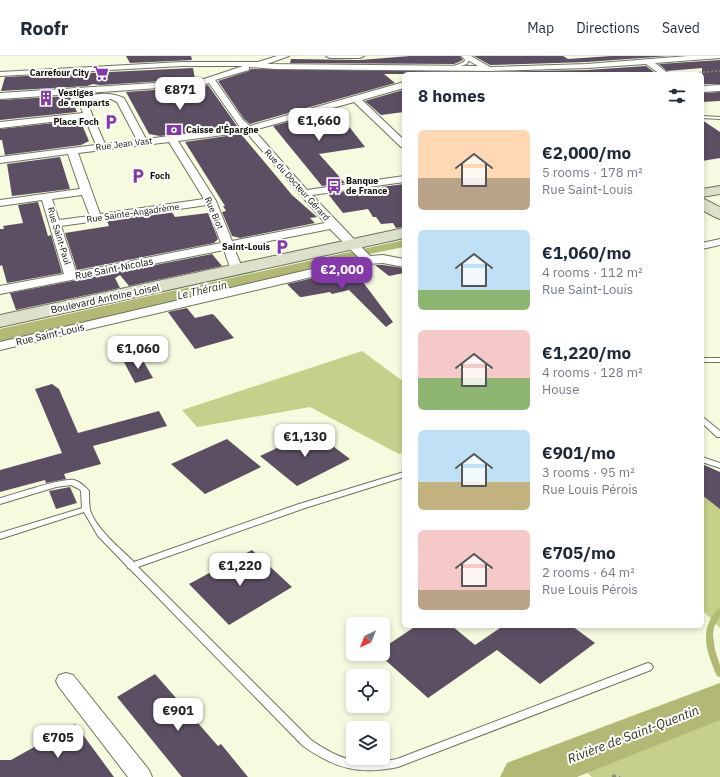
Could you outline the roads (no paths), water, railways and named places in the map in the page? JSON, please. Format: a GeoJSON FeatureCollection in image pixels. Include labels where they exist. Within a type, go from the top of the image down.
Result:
{"type":"FeatureCollection","features":[{"type":"Feature","properties":{"kind":"main road"},"geometry":{"type":"LineString","coordinates":[[704,193],[720,190]]}},
{"type":"Feature","properties":{"kind":"main road","name":"Boulevard Antoine Loisel"},"geometry":{"type":"LineString","coordinates":[[0,321],[354,246],[402,234]]}},
{"type":"Feature","properties":{"kind":"street"},"geometry":{"type":"LineString","coordinates":[[0,96],[94,82],[140,66],[232,60],[258,64],[284,56]]}},
{"type":"Feature","properties":{"kind":"street"},"geometry":{"type":"LineString","coordinates":[[330,56],[360,56]]}},
{"type":"Feature","properties":{"kind":"street"},"geometry":{"type":"LineString","coordinates":[[465,56],[494,72]]}},
{"type":"Feature","properties":{"kind":"street"},"geometry":{"type":"LineString","coordinates":[[571,56],[587,66]]}},
{"type":"Feature","properties":{"kind":"street"},"geometry":{"type":"LineString","coordinates":[[0,74],[94,82],[202,82],[248,67],[489,69],[587,66],[720,56]]}},
{"type":"Feature","properties":{"kind":"street"},"geometry":{"type":"LineString","coordinates":[[232,60],[276,67]]}},
{"type":"Feature","properties":{"kind":"street"},"geometry":{"type":"LineString","coordinates":[[225,75],[232,70],[232,60]]}},
{"type":"Feature","properties":{"kind":"street"},"geometry":{"type":"LineString","coordinates":[[648,62],[662,72]]}},
{"type":"Feature","properties":{"kind":"street"},"geometry":{"type":"LineString","coordinates":[[385,68],[402,83]]}},
{"type":"Feature","properties":{"kind":"street","name":"Rue du Docteur Gérard"},"geometry":{"type":"LineString","coordinates":[[211,80],[240,122],[367,260]]}},
{"type":"Feature","properties":{"kind":"street"},"geometry":{"type":"LineString","coordinates":[[94,82],[90,98],[84,103],[102,147]]}},
{"type":"Feature","properties":{"kind":"street"},"geometry":{"type":"LineString","coordinates":[[94,82],[112,96],[122,101],[144,142]]}},
{"type":"Feature","properties":{"kind":"street","name":"Rue Jean Vast"},"geometry":{"type":"LineString","coordinates":[[0,160],[248,129],[402,86]]}},
{"type":"Feature","properties":{"kind":"street"},"geometry":{"type":"LineString","coordinates":[[704,89],[720,88]]}},
{"type":"Feature","properties":{"kind":"street"},"geometry":{"type":"LineString","coordinates":[[356,99],[402,143]]}},
{"type":"Feature","properties":{"kind":"street"},"geometry":{"type":"LineString","coordinates":[[0,125],[88,115]]}},
{"type":"Feature","properties":{"kind":"street","name":"Rue Biot"},"geometry":{"type":"LineString","coordinates":[[172,138],[211,201],[238,270]]}},
{"type":"Feature","properties":{"kind":"street"},"geometry":{"type":"LineString","coordinates":[[72,151],[96,218]]}},
{"type":"Feature","properties":{"kind":"street"},"geometry":{"type":"LineString","coordinates":[[305,193],[402,179]]}},
{"type":"Feature","properties":{"kind":"street"},"geometry":{"type":"LineString","coordinates":[[0,203],[86,191]]}},
{"type":"Feature","properties":{"kind":"street","name":"Rue Saint-Paul"},"geometry":{"type":"LineString","coordinates":[[46,196],[71,276]]}},
{"type":"Feature","properties":{"kind":"street","name":"Rue Sainte-Angadrème"},"geometry":{"type":"LineString","coordinates":[[55,224],[211,201]]}},
{"type":"Feature","properties":{"kind":"street","name":"Rue Saint-Nicolas"},"geometry":{"type":"LineString","coordinates":[[0,290],[334,225]]}},
{"type":"Feature","properties":{"kind":"street"},"geometry":{"type":"LineString","coordinates":[[704,246],[720,242]]}},
{"type":"Feature","properties":{"kind":"street","name":"Rue Saint-Louis"},"geometry":{"type":"LineString","coordinates":[[0,346],[367,260],[383,259],[402,263]]}},
{"type":"Feature","properties":{"kind":"street"},"geometry":{"type":"LineString","coordinates":[[66,680],[141,777]]}},
{"type":"Feature","properties":{"kind":"lane"},"geometry":{"type":"LineString","coordinates":[[455,67],[466,63],[468,60],[465,56]]}},
{"type":"Feature","properties":{"kind":"lane"},"geometry":{"type":"LineString","coordinates":[[258,64],[455,67],[489,69]]}},
{"type":"Feature","properties":{"kind":"lane"},"geometry":{"type":"LineString","coordinates":[[704,117],[720,118]]}},
{"type":"Feature","properties":{"kind":"lane"},"geometry":{"type":"LineString","coordinates":[[704,360],[720,360]]}},
{"type":"Feature","properties":{"kind":"lane"},"geometry":{"type":"LineString","coordinates":[[704,422],[720,434]]}},
{"type":"Feature","properties":{"kind":"lane"},"geometry":{"type":"LineString","coordinates":[[704,461],[720,466]]}},
{"type":"Feature","properties":{"kind":"lane"},"geometry":{"type":"LineString","coordinates":[[131,566],[302,506],[402,475]]}},
{"type":"Feature","properties":{"kind":"lane"},"geometry":{"type":"LineString","coordinates":[[0,501],[55,485],[72,482],[82,487],[85,491],[86,509],[95,527],[131,566],[307,743],[332,760],[358,766],[379,766],[398,763],[648,667]]}},
{"type":"Feature","properties":{"kind":"lane"},"geometry":{"type":"LineString","coordinates":[[0,536],[86,509]]}},
{"type":"Feature","properties":{"kind":"water","name":"Le Thérain"},"geometry":{"type":"Polygon","coordinates":[[[402,240],[402,247],[369,254],[251,285],[0,342],[0,329],[402,240]]]}},
{"type":"Feature","properties":{"kind":"waterway"},"geometry":{"type":"LineString","coordinates":[[720,611],[714,619],[709,635],[711,650],[720,674]]}},
{"type":"Feature","properties":{"kind":"waterway","name":"Rivière de Saint-Quentin"},"geometry":{"type":"LineString","coordinates":[[524,777],[720,701]]}},
{"type":"Feature","properties":{"kind":"place","name":"Carrefour City"},"geometry":{"type":"Point","coordinates":[101,73]}},
{"type":"Feature","properties":{"kind":"place","name":"Vestiges de remparts"},"geometry":{"type":"Point","coordinates":[46,98]}},
{"type":"Feature","properties":{"kind":"place","name":"Place Foch"},"geometry":{"type":"Point","coordinates":[111,122]}},
{"type":"Feature","properties":{"kind":"place","name":"Caisse d'Épargne"},"geometry":{"type":"Point","coordinates":[174,130]}},
{"type":"Feature","properties":{"kind":"place","name":"Foch"},"geometry":{"type":"Point","coordinates":[138,176]}},
{"type":"Feature","properties":{"kind":"place","name":"Banque de France"},"geometry":{"type":"Point","coordinates":[334,186]}},
{"type":"Feature","properties":{"kind":"place","name":"Saint-Louis"},"geometry":{"type":"Point","coordinates":[282,247]}}]}
